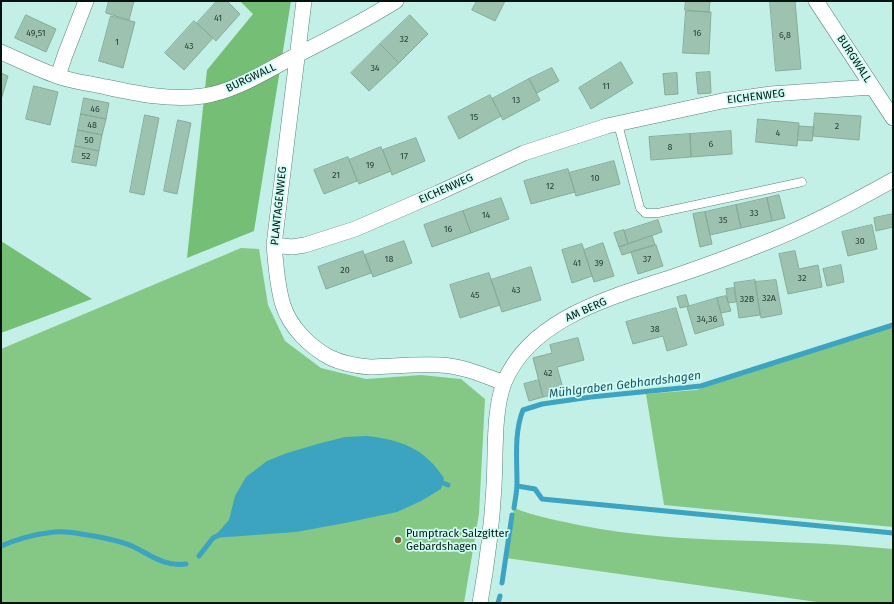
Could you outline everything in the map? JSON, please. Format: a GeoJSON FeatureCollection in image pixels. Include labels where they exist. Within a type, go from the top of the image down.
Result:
{"type":"FeatureCollection","features":[{"type":"Feature","properties":{"kind":"street"},"geometry":{"type":"LineString","coordinates":[[58,76],[86,1]]}},
{"type":"Feature","properties":{"kind":"street","name":"PLANTAGENWEG"},"geometry":{"type":"LineString","coordinates":[[304,1],[274,245],[277,281],[283,306],[292,324],[303,337],[330,357],[351,364],[372,367],[412,364],[457,367],[477,372],[504,383]]}},
{"type":"Feature","properties":{"kind":"street","name":"BURGWALL"},"geometry":{"type":"LineString","coordinates":[[1,52],[33,67],[58,76],[144,94],[171,97],[204,96],[230,89],[263,74],[336,36],[396,1]]}},
{"type":"Feature","properties":{"kind":"street","name":"BURGWALL"},"geometry":{"type":"LineString","coordinates":[[816,1],[893,118]]}},
{"type":"Feature","properties":{"kind":"street","name":"EICHENWEG"},"geometry":{"type":"LineString","coordinates":[[274,245],[292,247],[305,245],[355,229],[438,193],[524,153],[618,124],[722,101],[771,94],[872,87]]}},
{"type":"Feature","properties":{"kind":"street","name":"AM BERG"},"geometry":{"type":"LineString","coordinates":[[480,603],[493,508],[500,397],[504,383],[511,369],[523,352],[537,338],[560,321],[590,306],[706,266],[769,241],[836,212],[893,180]]}},
{"type":"Feature","properties":{"kind":"lane"},"geometry":{"type":"LineString","coordinates":[[618,124],[640,208],[645,213],[658,213],[802,182]]}},
{"type":"Feature","properties":{"kind":"green space"},"geometry":{"type":"Polygon","coordinates":[[[240,1],[291,1],[254,231],[187,258],[207,70],[253,14],[240,1]]]}},
{"type":"Feature","properties":{"kind":"green space"},"geometry":{"type":"Polygon","coordinates":[[[1,241],[92,299],[1,333],[1,241]]]}},
{"type":"Feature","properties":{"kind":"green space"},"geometry":{"type":"Polygon","coordinates":[[[241,248],[259,249],[268,305],[285,341],[321,368],[366,379],[421,375],[461,379],[485,399],[479,514],[464,603],[1,603],[1,349],[241,248]]]}},
{"type":"Feature","properties":{"kind":"green space"},"geometry":{"type":"Polygon","coordinates":[[[893,327],[893,527],[664,505],[646,394],[696,390],[893,327]]]}},
{"type":"Feature","properties":{"kind":"green space"},"geometry":{"type":"Polygon","coordinates":[[[514,508],[540,516],[584,526],[649,535],[714,540],[812,543],[893,549],[893,603],[824,603],[506,558],[514,508]]]}},
{"type":"Feature","properties":{"kind":"water"},"geometry":{"type":"Polygon","coordinates":[[[367,436],[401,443],[420,453],[428,459],[444,478],[441,489],[421,501],[397,512],[296,532],[213,538],[229,520],[235,496],[246,477],[267,461],[287,453],[345,437],[367,436]]]}},
{"type":"Feature","properties":{"kind":"building"},"geometry":{"type":"Polygon","coordinates":[[[109,1],[134,1],[129,20],[106,13],[109,1]]]}},
{"type":"Feature","properties":{"kind":"building"},"geometry":{"type":"Polygon","coordinates":[[[217,1],[227,1],[240,14],[216,41],[197,23],[217,1]]]}},
{"type":"Feature","properties":{"kind":"building"},"geometry":{"type":"Polygon","coordinates":[[[477,1],[505,1],[495,21],[472,10],[477,1]]]}},
{"type":"Feature","properties":{"kind":"building"},"geometry":{"type":"Polygon","coordinates":[[[686,1],[710,1],[709,12],[685,10],[686,1]]]}},
{"type":"Feature","properties":{"kind":"building"},"geometry":{"type":"Polygon","coordinates":[[[770,1],[795,1],[801,69],[776,71],[770,1]]]}},
{"type":"Feature","properties":{"kind":"building"},"geometry":{"type":"Polygon","coordinates":[[[686,11],[711,12],[709,54],[683,53],[686,11]]]}},
{"type":"Feature","properties":{"kind":"building"},"geometry":{"type":"Polygon","coordinates":[[[26,15],[56,29],[46,52],[15,38],[26,15]]]}},
{"type":"Feature","properties":{"kind":"building"},"geometry":{"type":"Polygon","coordinates":[[[410,15],[428,34],[399,63],[380,44],[410,15]]]}},
{"type":"Feature","properties":{"kind":"building"},"geometry":{"type":"Polygon","coordinates":[[[111,16],[135,22],[123,68],[99,61],[111,16]]]}},
{"type":"Feature","properties":{"kind":"building"},"geometry":{"type":"Polygon","coordinates":[[[194,21],[213,38],[184,70],[165,53],[194,21]]]}},
{"type":"Feature","properties":{"kind":"building"},"geometry":{"type":"Polygon","coordinates":[[[380,44],[399,63],[369,91],[351,73],[380,44]]]}},
{"type":"Feature","properties":{"kind":"building"},"geometry":{"type":"Polygon","coordinates":[[[621,62],[633,83],[591,109],[579,88],[621,62]]]}},
{"type":"Feature","properties":{"kind":"building"},"geometry":{"type":"Polygon","coordinates":[[[552,68],[559,81],[537,93],[529,79],[552,68]]]}},
{"type":"Feature","properties":{"kind":"building"},"geometry":{"type":"Polygon","coordinates":[[[710,72],[711,93],[698,94],[696,73],[710,72]]]}},
{"type":"Feature","properties":{"kind":"building"},"geometry":{"type":"Polygon","coordinates":[[[1,73],[8,76],[1,100],[1,73]]]}},
{"type":"Feature","properties":{"kind":"building"},"geometry":{"type":"Polygon","coordinates":[[[677,73],[678,94],[665,95],[663,74],[677,73]]]}},
{"type":"Feature","properties":{"kind":"building"},"geometry":{"type":"Polygon","coordinates":[[[529,79],[540,100],[503,120],[492,99],[529,79]]]}},
{"type":"Feature","properties":{"kind":"building"},"geometry":{"type":"Polygon","coordinates":[[[34,86],[58,92],[50,125],[26,119],[34,86]]]}},
{"type":"Feature","properties":{"kind":"building"},"geometry":{"type":"Polygon","coordinates":[[[490,95],[501,116],[459,139],[448,117],[490,95]]]}},
{"type":"Feature","properties":{"kind":"building"},"geometry":{"type":"Polygon","coordinates":[[[84,98],[109,103],[106,119],[81,114],[84,98]]]}},
{"type":"Feature","properties":{"kind":"building"},"geometry":{"type":"Polygon","coordinates":[[[815,113],[861,116],[859,140],[813,136],[815,113]]]}},
{"type":"Feature","properties":{"kind":"building"},"geometry":{"type":"Polygon","coordinates":[[[81,114],[106,119],[102,135],[78,130],[81,114]]]}},
{"type":"Feature","properties":{"kind":"building"},"geometry":{"type":"Polygon","coordinates":[[[145,115],[159,118],[144,195],[130,192],[145,115]]]}},
{"type":"Feature","properties":{"kind":"building"},"geometry":{"type":"Polygon","coordinates":[[[758,119],[799,123],[797,146],[756,142],[758,119]]]}},
{"type":"Feature","properties":{"kind":"building"},"geometry":{"type":"Polygon","coordinates":[[[178,120],[191,123],[177,194],[164,191],[178,120]]]}},
{"type":"Feature","properties":{"kind":"building"},"geometry":{"type":"Polygon","coordinates":[[[799,126],[814,127],[812,141],[798,140],[799,126]]]}},
{"type":"Feature","properties":{"kind":"building"},"geometry":{"type":"Polygon","coordinates":[[[78,130],[102,135],[99,151],[75,146],[78,130]]]}},
{"type":"Feature","properties":{"kind":"building"},"geometry":{"type":"Polygon","coordinates":[[[731,131],[732,154],[691,157],[690,134],[731,131]]]}},
{"type":"Feature","properties":{"kind":"building"},"geometry":{"type":"Polygon","coordinates":[[[690,134],[691,157],[651,160],[649,137],[690,134]]]}},
{"type":"Feature","properties":{"kind":"building"},"geometry":{"type":"Polygon","coordinates":[[[416,138],[425,161],[392,175],[383,150],[416,138]]]}},
{"type":"Feature","properties":{"kind":"building"},"geometry":{"type":"Polygon","coordinates":[[[75,146],[99,151],[96,166],[72,162],[75,146]]]}},
{"type":"Feature","properties":{"kind":"building"},"geometry":{"type":"Polygon","coordinates":[[[381,147],[391,171],[359,184],[349,160],[381,147]]]}},
{"type":"Feature","properties":{"kind":"building"},"geometry":{"type":"Polygon","coordinates":[[[348,157],[357,181],[324,194],[314,170],[348,157]]]}},
{"type":"Feature","properties":{"kind":"building"},"geometry":{"type":"Polygon","coordinates":[[[614,161],[620,184],[576,196],[569,173],[614,161]]]}},
{"type":"Feature","properties":{"kind":"building"},"geometry":{"type":"Polygon","coordinates":[[[568,169],[575,192],[531,204],[524,181],[568,169]]]}},
{"type":"Feature","properties":{"kind":"building"},"geometry":{"type":"Polygon","coordinates":[[[779,195],[785,218],[772,221],[767,198],[779,195]]]}},
{"type":"Feature","properties":{"kind":"building"},"geometry":{"type":"Polygon","coordinates":[[[501,198],[509,219],[471,233],[463,211],[501,198]]]}},
{"type":"Feature","properties":{"kind":"building"},"geometry":{"type":"Polygon","coordinates":[[[767,198],[772,221],[741,228],[736,205],[767,198]]]}},
{"type":"Feature","properties":{"kind":"building"},"geometry":{"type":"Polygon","coordinates":[[[736,205],[741,228],[710,235],[705,212],[736,205]]]}},
{"type":"Feature","properties":{"kind":"building"},"geometry":{"type":"Polygon","coordinates":[[[463,211],[471,233],[432,247],[424,225],[463,211]]]}},
{"type":"Feature","properties":{"kind":"building"},"geometry":{"type":"Polygon","coordinates":[[[705,212],[712,244],[700,247],[693,214],[705,212]]]}},
{"type":"Feature","properties":{"kind":"building"},"geometry":{"type":"Polygon","coordinates":[[[893,214],[893,227],[876,231],[874,218],[893,214]]]}},
{"type":"Feature","properties":{"kind":"building"},"geometry":{"type":"Polygon","coordinates":[[[658,220],[662,232],[628,244],[624,231],[658,220]]]}},
{"type":"Feature","properties":{"kind":"building"},"geometry":{"type":"Polygon","coordinates":[[[872,225],[877,249],[848,256],[842,232],[872,225]]]}},
{"type":"Feature","properties":{"kind":"building"},"geometry":{"type":"Polygon","coordinates":[[[624,230],[628,244],[619,247],[614,233],[624,230]]]}},
{"type":"Feature","properties":{"kind":"building"},"geometry":{"type":"Polygon","coordinates":[[[652,236],[655,245],[622,255],[619,247],[652,236]]]}},
{"type":"Feature","properties":{"kind":"building"},"geometry":{"type":"Polygon","coordinates":[[[404,241],[412,263],[373,277],[365,255],[404,241]]]}},
{"type":"Feature","properties":{"kind":"building"},"geometry":{"type":"Polygon","coordinates":[[[603,243],[614,276],[594,282],[584,250],[603,243]]]}},
{"type":"Feature","properties":{"kind":"building"},"geometry":{"type":"Polygon","coordinates":[[[582,244],[592,276],[572,283],[562,250],[582,244]]]}},
{"type":"Feature","properties":{"kind":"building"},"geometry":{"type":"Polygon","coordinates":[[[656,245],[663,266],[638,274],[631,252],[656,245]]]}},
{"type":"Feature","properties":{"kind":"building"},"geometry":{"type":"Polygon","coordinates":[[[363,251],[371,273],[326,289],[318,267],[363,251]]]}},
{"type":"Feature","properties":{"kind":"building"},"geometry":{"type":"Polygon","coordinates":[[[795,251],[799,269],[818,265],[822,287],[788,294],[779,254],[795,251]]]}},
{"type":"Feature","properties":{"kind":"building"},"geometry":{"type":"Polygon","coordinates":[[[841,265],[844,282],[827,286],[823,269],[841,265]]]}},
{"type":"Feature","properties":{"kind":"building"},"geometry":{"type":"Polygon","coordinates":[[[531,267],[541,300],[502,312],[491,280],[531,267]]]}},
{"type":"Feature","properties":{"kind":"building"},"geometry":{"type":"Polygon","coordinates":[[[489,273],[500,305],[460,318],[450,285],[489,273]]]}},
{"type":"Feature","properties":{"kind":"building"},"geometry":{"type":"Polygon","coordinates":[[[755,280],[760,315],[739,318],[734,283],[755,280]]]}},
{"type":"Feature","properties":{"kind":"building"},"geometry":{"type":"Polygon","coordinates":[[[776,280],[782,314],[761,318],[755,282],[776,280]]]}},
{"type":"Feature","properties":{"kind":"building"},"geometry":{"type":"Polygon","coordinates":[[[734,288],[736,302],[728,303],[726,289],[734,288]]]}},
{"type":"Feature","properties":{"kind":"building"},"geometry":{"type":"Polygon","coordinates":[[[686,295],[689,306],[680,308],[677,297],[686,295]]]}},
{"type":"Feature","properties":{"kind":"building"},"geometry":{"type":"Polygon","coordinates":[[[726,296],[731,311],[721,313],[717,298],[726,296]]]}},
{"type":"Feature","properties":{"kind":"building"},"geometry":{"type":"Polygon","coordinates":[[[717,298],[724,325],[695,334],[687,307],[717,298]]]}},
{"type":"Feature","properties":{"kind":"building"},"geometry":{"type":"Polygon","coordinates":[[[676,308],[687,345],[667,351],[663,336],[633,344],[626,322],[676,308]]]}},
{"type":"Feature","properties":{"kind":"building"},"geometry":{"type":"Polygon","coordinates":[[[578,338],[584,360],[557,367],[564,392],[543,397],[533,358],[552,353],[550,345],[578,338]]]}},
{"type":"Feature","properties":{"kind":"building"},"geometry":{"type":"Polygon","coordinates":[[[539,380],[543,397],[529,401],[524,384],[539,380]]]}},
{"type":"Feature","properties":{"kind":"waterway","name":"Mühlgraben Gebhardshagen"},"geometry":{"type":"LineString","coordinates":[[514,508],[517,486],[517,437],[523,410],[542,404],[591,397],[701,386],[893,325]]}},
{"type":"Feature","properties":{"kind":"waterway","name":"Mühlgraben Gebhardshagen"},"geometry":{"type":"LineString","coordinates":[[438,484],[443,483],[448,485]]}},
{"type":"Feature","properties":{"kind":"waterway"},"geometry":{"type":"LineString","coordinates":[[517,486],[535,489],[542,499],[893,533]]}},
{"type":"Feature","properties":{"kind":"waterway"},"geometry":{"type":"LineString","coordinates":[[502,583],[512,515]]}},
{"type":"Feature","properties":{"kind":"waterway","name":"Mühlgraben Gebhardshagen"},"geometry":{"type":"LineString","coordinates":[[1,546],[20,539],[41,534],[71,532],[126,544],[171,564],[186,564]]}},
{"type":"Feature","properties":{"kind":"waterway","name":"Mühlgraben Gebhardshagen"},"geometry":{"type":"LineString","coordinates":[[199,556],[213,538],[219,535]]}},
{"type":"Feature","properties":{"kind":"waterway"},"geometry":{"type":"LineString","coordinates":[[498,603],[500,596]]}},
{"type":"Feature","properties":{"kind":"place","name":"Pumptrack Salzgitter Gebardshagen"},"geometry":{"type":"Point","coordinates":[398,540]}}]}
